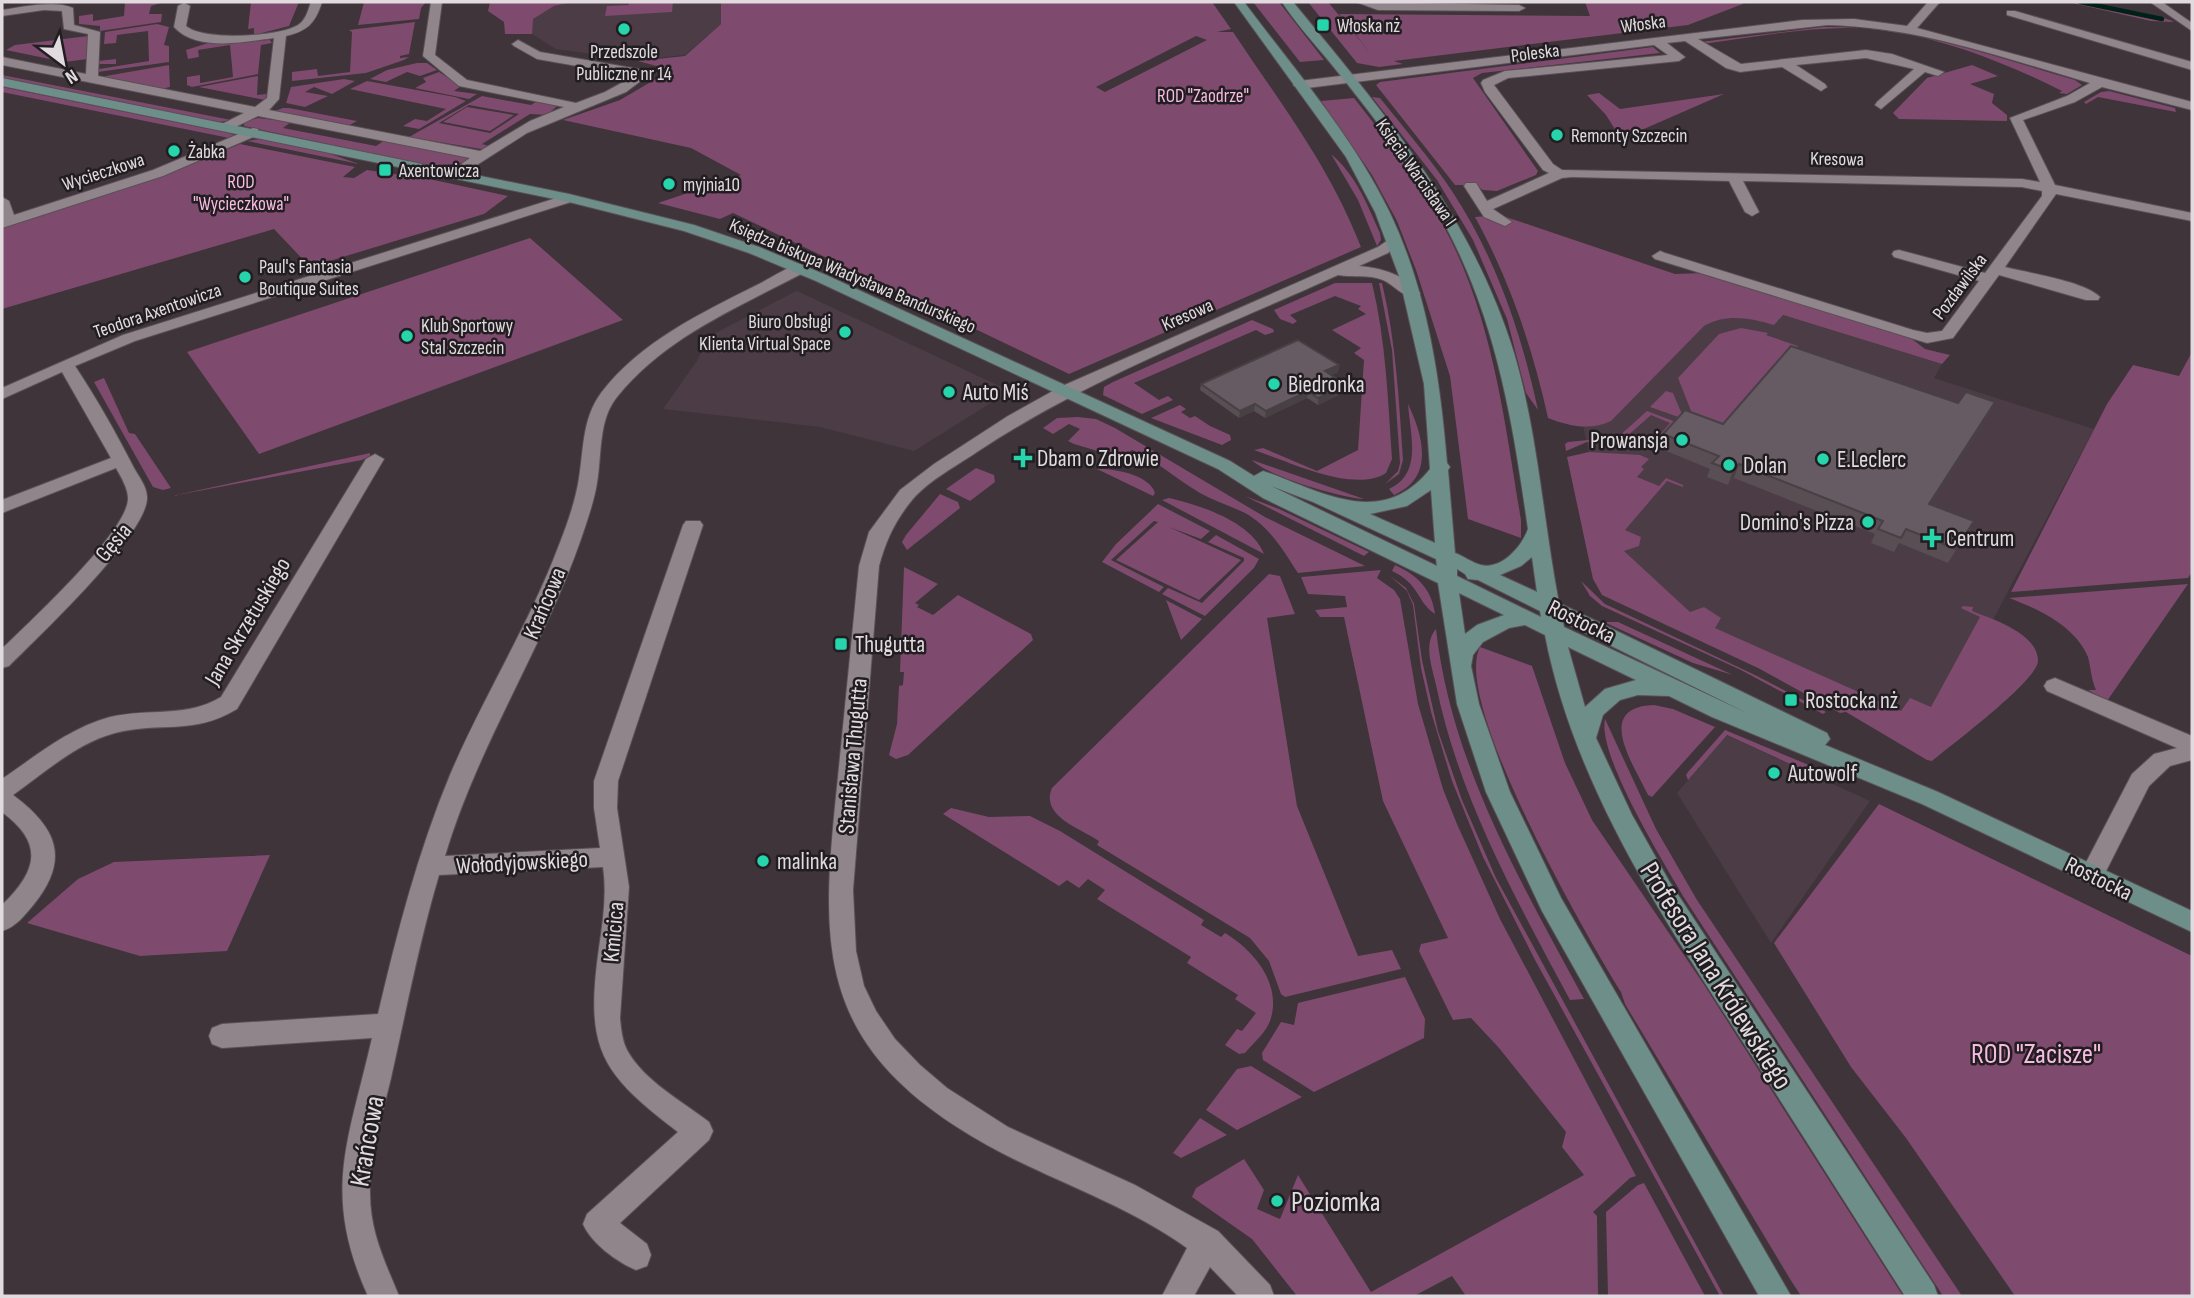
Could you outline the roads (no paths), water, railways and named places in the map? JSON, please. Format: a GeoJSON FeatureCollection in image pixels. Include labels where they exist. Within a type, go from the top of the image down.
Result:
{"type":"FeatureCollection","features":[{"type":"Feature","properties":{"kind":"street"},"geometry":{"type":"LineString","coordinates":[[184,6],[180,27],[190,35],[225,38],[281,34],[307,26],[311,22],[316,2]]}},
{"type":"Feature","properties":{"kind":"street"},"geometry":{"type":"LineString","coordinates":[[436,2],[429,57],[458,81],[560,101],[576,107]]}},
{"type":"Feature","properties":{"kind":"street","name":"Księcia Warcisława I"},"geometry":{"type":"LineString","coordinates":[[1240,2],[1352,158],[1394,240],[1412,293],[1432,384],[1447,570]]}},
{"type":"Feature","properties":{"kind":"street","name":"Księcia Warcisława I"},"geometry":{"type":"LineString","coordinates":[[1287,2],[1422,172],[1451,218],[1476,269],[1507,360],[1552,618]]}},
{"type":"Feature","properties":{"kind":"street"},"geometry":{"type":"LineString","coordinates":[[1363,2],[1378,7],[1442,5],[1519,8]]}},
{"type":"Feature","properties":{"kind":"street"},"geometry":{"type":"LineString","coordinates":[[1910,29],[1934,2]]}},
{"type":"Feature","properties":{"kind":"street"},"geometry":{"type":"LineString","coordinates":[[2155,2],[2192,27]]}},
{"type":"Feature","properties":{"kind":"street"},"geometry":{"type":"LineString","coordinates":[[2,13],[44,7],[67,8],[68,27],[94,32],[92,79]]}},
{"type":"Feature","properties":{"kind":"street"},"geometry":{"type":"LineString","coordinates":[[1842,10],[1852,22]]}},
{"type":"Feature","properties":{"kind":"street"},"geometry":{"type":"LineString","coordinates":[[2011,13],[2192,66]]}},
{"type":"Feature","properties":{"kind":"street"},"geometry":{"type":"LineString","coordinates":[[2172,13],[2192,13]]}},
{"type":"Feature","properties":{"kind":"street","name":"Włoska"},"geometry":{"type":"LineString","coordinates":[[1299,85],[1813,22],[1852,22],[1910,29],[2192,106]]}},
{"type":"Feature","properties":{"kind":"street"},"geometry":{"type":"LineString","coordinates":[[228,127],[271,102],[281,34]]}},
{"type":"Feature","properties":{"kind":"street"},"geometry":{"type":"LineString","coordinates":[[1687,37],[1736,67],[1753,69],[1866,54],[1938,72]]}},
{"type":"Feature","properties":{"kind":"street","name":"Poleska"},"geometry":{"type":"LineString","coordinates":[[1559,174],[1548,167],[1487,83],[1506,75],[1679,57],[1656,41]]}},
{"type":"Feature","properties":{"kind":"street"},"geometry":{"type":"LineString","coordinates":[[455,174],[532,125],[614,95],[644,74],[537,55],[518,44]]}},
{"type":"Feature","properties":{"kind":"street"},"geometry":{"type":"LineString","coordinates":[[2,61],[482,156]]}},
{"type":"Feature","properties":{"kind":"street"},"geometry":{"type":"LineString","coordinates":[[1786,64],[1821,87]]}},
{"type":"Feature","properties":{"kind":"street"},"geometry":{"type":"LineString","coordinates":[[1881,105],[1923,67]]}},
{"type":"Feature","properties":{"kind":"street","name":"Księdza biskupa Władysława Bandurskiego"},"geometry":{"type":"LineString","coordinates":[[2,82],[569,198],[689,228],[800,269],[1066,391]]}},
{"type":"Feature","properties":{"kind":"street"},"geometry":{"type":"LineString","coordinates":[[2049,187],[2016,118],[2071,99],[2101,82]]}},
{"type":"Feature","properties":{"kind":"street","name":"Wycieczkowa"},"geometry":{"type":"LineString","coordinates":[[5,223],[177,166],[253,132]]}},
{"type":"Feature","properties":{"kind":"street","name":"Kresowa"},"geometry":{"type":"LineString","coordinates":[[1485,207],[1559,174],[1733,176],[2022,183],[2192,217]]}},
{"type":"Feature","properties":{"kind":"street"},"geometry":{"type":"LineString","coordinates":[[1733,176],[1752,212]]}},
{"type":"Feature","properties":{"kind":"street"},"geometry":{"type":"LineString","coordinates":[[1471,186],[1489,214],[1504,222]]}},
{"type":"Feature","properties":{"kind":"street","name":"Pozdawilska"},"geometry":{"type":"LineString","coordinates":[[1660,256],[1923,337],[1938,337],[1951,332],[2048,198],[2049,187]]}},
{"type":"Feature","properties":{"kind":"street","name":"Teodora Axentowicza"},"geometry":{"type":"LineString","coordinates":[[2,394],[65,364],[156,329],[569,198]]}},
{"type":"Feature","properties":{"kind":"street"},"geometry":{"type":"LineString","coordinates":[[2,201],[5,223]]}},
{"type":"Feature","properties":{"kind":"street","name":"Kresowa"},"geometry":{"type":"LineString","coordinates":[[1066,391],[1383,250],[1394,240]]}},
{"type":"Feature","properties":{"kind":"street"},"geometry":{"type":"LineString","coordinates":[[1899,254],[2071,289],[2092,298]]}},
{"type":"Feature","properties":{"kind":"street","name":"Krańcowa"},"geometry":{"type":"LineString","coordinates":[[384,1296],[361,1238],[355,1195],[359,1153],[388,1025],[430,866],[463,773],[556,578],[586,490],[599,410],[606,398],[633,369],[674,337],[800,269]]}},
{"type":"Feature","properties":{"kind":"street","name":"Kresowa"},"geometry":{"type":"LineString","coordinates":[[1324,276],[1351,270],[1373,272],[1398,281],[1412,293]]}},
{"type":"Feature","properties":{"kind":"street","name":"Gęsia"},"geometry":{"type":"LineString","coordinates":[[2,661],[87,572],[135,516],[138,507],[137,493],[97,412],[65,364]]}},
{"type":"Feature","properties":{"kind":"street","name":"Rostocka"},"geometry":{"type":"LineString","coordinates":[[1066,391],[1224,465],[1327,502],[1526,618]]}},
{"type":"Feature","properties":{"kind":"street","name":"Stanisława Thugutta"},"geometry":{"type":"LineString","coordinates":[[1066,391],[1003,427],[922,481],[896,506],[874,546],[869,566],[845,827],[841,913],[843,953],[854,993],[874,1033],[890,1054],[930,1092],[995,1135],[1153,1208],[1207,1242],[1236,1269],[1259,1296]]}},
{"type":"Feature","properties":{"kind":"street","name":"Jana Skrzetuskiego"},"geometry":{"type":"LineString","coordinates":[[2,792],[96,731],[130,721],[201,718],[229,703],[375,459]]}},
{"type":"Feature","properties":{"kind":"street"},"geometry":{"type":"LineString","coordinates":[[2,507],[121,460]]}},
{"type":"Feature","properties":{"kind":"street","name":"Rostocka"},"geometry":{"type":"LineString","coordinates":[[1224,465],[1270,494],[1421,567],[1481,573],[1552,618],[1688,696]]}},
{"type":"Feature","properties":{"kind":"street"},"geometry":{"type":"LineString","coordinates":[[1327,502],[1368,508],[1397,503],[1428,485],[1440,467]]}},
{"type":"Feature","properties":{"kind":"street","name":"Kmicica"},"geometry":{"type":"LineString","coordinates":[[636,1255],[598,1224],[699,1131],[630,1073],[616,1055],[610,1038],[607,994],[617,888],[605,816],[606,781],[693,525]]}},
{"type":"Feature","properties":{"kind":"street"},"geometry":{"type":"LineString","coordinates":[[1481,573],[1504,566],[1524,555],[1532,547],[1537,530]]}},
{"type":"Feature","properties":{"kind":"street"},"geometry":{"type":"LineString","coordinates":[[1447,570],[1460,669],[1486,761],[1530,866],[1776,1296]]}},
{"type":"Feature","properties":{"kind":"street"},"geometry":{"type":"LineString","coordinates":[[1460,669],[1461,656],[1474,638],[1491,627],[1526,618],[1552,618]]}},
{"type":"Feature","properties":{"kind":"street","name":"Rostocka"},"geometry":{"type":"LineString","coordinates":[[1552,618],[1595,628],[1745,700],[1930,798]]}},
{"type":"Feature","properties":{"kind":"street","name":"Profesora Jana Królewskiego"},"geometry":{"type":"LineString","coordinates":[[1552,618],[1585,738],[1620,816],[1671,905],[1923,1296]]}},
{"type":"Feature","properties":{"kind":"street"},"geometry":{"type":"LineString","coordinates":[[2054,686],[2192,746]]}},
{"type":"Feature","properties":{"kind":"street","name":"Rostocka"},"geometry":{"type":"LineString","coordinates":[[1585,738],[1588,718],[1608,696],[1645,687],[1688,696],[1930,798],[2192,922]]}},
{"type":"Feature","properties":{"kind":"street"},"geometry":{"type":"LineString","coordinates":[[2092,874],[2140,780],[2162,760],[2192,752]]}},
{"type":"Feature","properties":{"kind":"street"},"geometry":{"type":"LineString","coordinates":[[2,800],[29,819],[39,831],[44,842],[44,861],[39,876],[28,893],[2,921]]}},
{"type":"Feature","properties":{"kind":"street","name":"Wołodyjowskiego"},"geometry":{"type":"LineString","coordinates":[[430,866],[613,857]]}},
{"type":"Feature","properties":{"kind":"street"},"geometry":{"type":"LineString","coordinates":[[222,1036],[388,1025]]}},
{"type":"Feature","properties":{"kind":"street"},"geometry":{"type":"LineString","coordinates":[[1178,1296],[1207,1242]]}},
{"type":"Feature","properties":{"kind":"waterway"},"geometry":{"type":"LineString","coordinates":[[2080,2],[2162,19]]}},
{"type":"Feature","properties":{"kind":"place","name":"Włoska nż"},"geometry":{"type":"Point","coordinates":[1323,25]}},
{"type":"Feature","properties":{"kind":"place","name":"Przedszole Publiczne nr 14"},"geometry":{"type":"Point","coordinates":[624,29]}},
{"type":"Feature","properties":{"kind":"place","name":"Remonty Szczecin"},"geometry":{"type":"Point","coordinates":[1557,135]}},
{"type":"Feature","properties":{"kind":"place","name":"Żabka"},"geometry":{"type":"Point","coordinates":[174,151]}},
{"type":"Feature","properties":{"kind":"place","name":"Axentowicza"},"geometry":{"type":"Point","coordinates":[385,170]}},
{"type":"Feature","properties":{"kind":"place","name":"myjnia10"},"geometry":{"type":"Point","coordinates":[669,184]}},
{"type":"Feature","properties":{"kind":"place","name":"Paul's Fantasia Boutique Suites"},"geometry":{"type":"Point","coordinates":[245,277]}},
{"type":"Feature","properties":{"kind":"place","name":"Biuro Obsługi Klienta Virtual Space"},"geometry":{"type":"Point","coordinates":[845,332]}},
{"type":"Feature","properties":{"kind":"place","name":"Klub Sportowy Stal Szczecin"},"geometry":{"type":"Point","coordinates":[407,336]}},
{"type":"Feature","properties":{"kind":"place","name":"Biedronka"},"geometry":{"type":"Point","coordinates":[1274,384]}},
{"type":"Feature","properties":{"kind":"place","name":"Auto Miś"},"geometry":{"type":"Point","coordinates":[949,392]}},
{"type":"Feature","properties":{"kind":"place","name":"Prowansja"},"geometry":{"type":"Point","coordinates":[1682,440]}},
{"type":"Feature","properties":{"kind":"place","name":"Dbam o Zdrowie"},"geometry":{"type":"Point","coordinates":[1023,458]}},
{"type":"Feature","properties":{"kind":"place","name":"E.Leclerc"},"geometry":{"type":"Point","coordinates":[1823,459]}},
{"type":"Feature","properties":{"kind":"place","name":"Dolan"},"geometry":{"type":"Point","coordinates":[1729,465]}},
{"type":"Feature","properties":{"kind":"place","name":"Domino's Pizza"},"geometry":{"type":"Point","coordinates":[1868,522]}},
{"type":"Feature","properties":{"kind":"place","name":"Centrum"},"geometry":{"type":"Point","coordinates":[1932,538]}},
{"type":"Feature","properties":{"kind":"place","name":"Thugutta"},"geometry":{"type":"Point","coordinates":[841,644]}},
{"type":"Feature","properties":{"kind":"place","name":"Rostocka nż"},"geometry":{"type":"Point","coordinates":[1791,700]}},
{"type":"Feature","properties":{"kind":"place","name":"Autowolf"},"geometry":{"type":"Point","coordinates":[1774,773]}},
{"type":"Feature","properties":{"kind":"place","name":"malinka"},"geometry":{"type":"Point","coordinates":[763,861]}},
{"type":"Feature","properties":{"kind":"place","name":"Poziomka"},"geometry":{"type":"Point","coordinates":[1277,1201]}},
{"type":"Feature","properties":{"kind":"park label","name":"ROD \"Zaodrze\""},"geometry":{"type":"Point","coordinates":[1203,95]}},
{"type":"Feature","properties":{"kind":"park label","name":"ROD \"Wycieczkowa\""},"geometry":{"type":"Point","coordinates":[241,192]}},
{"type":"Feature","properties":{"kind":"park label","name":"ROD \"Zacisze\""},"geometry":{"type":"Point","coordinates":[2036,1053]}}]}
